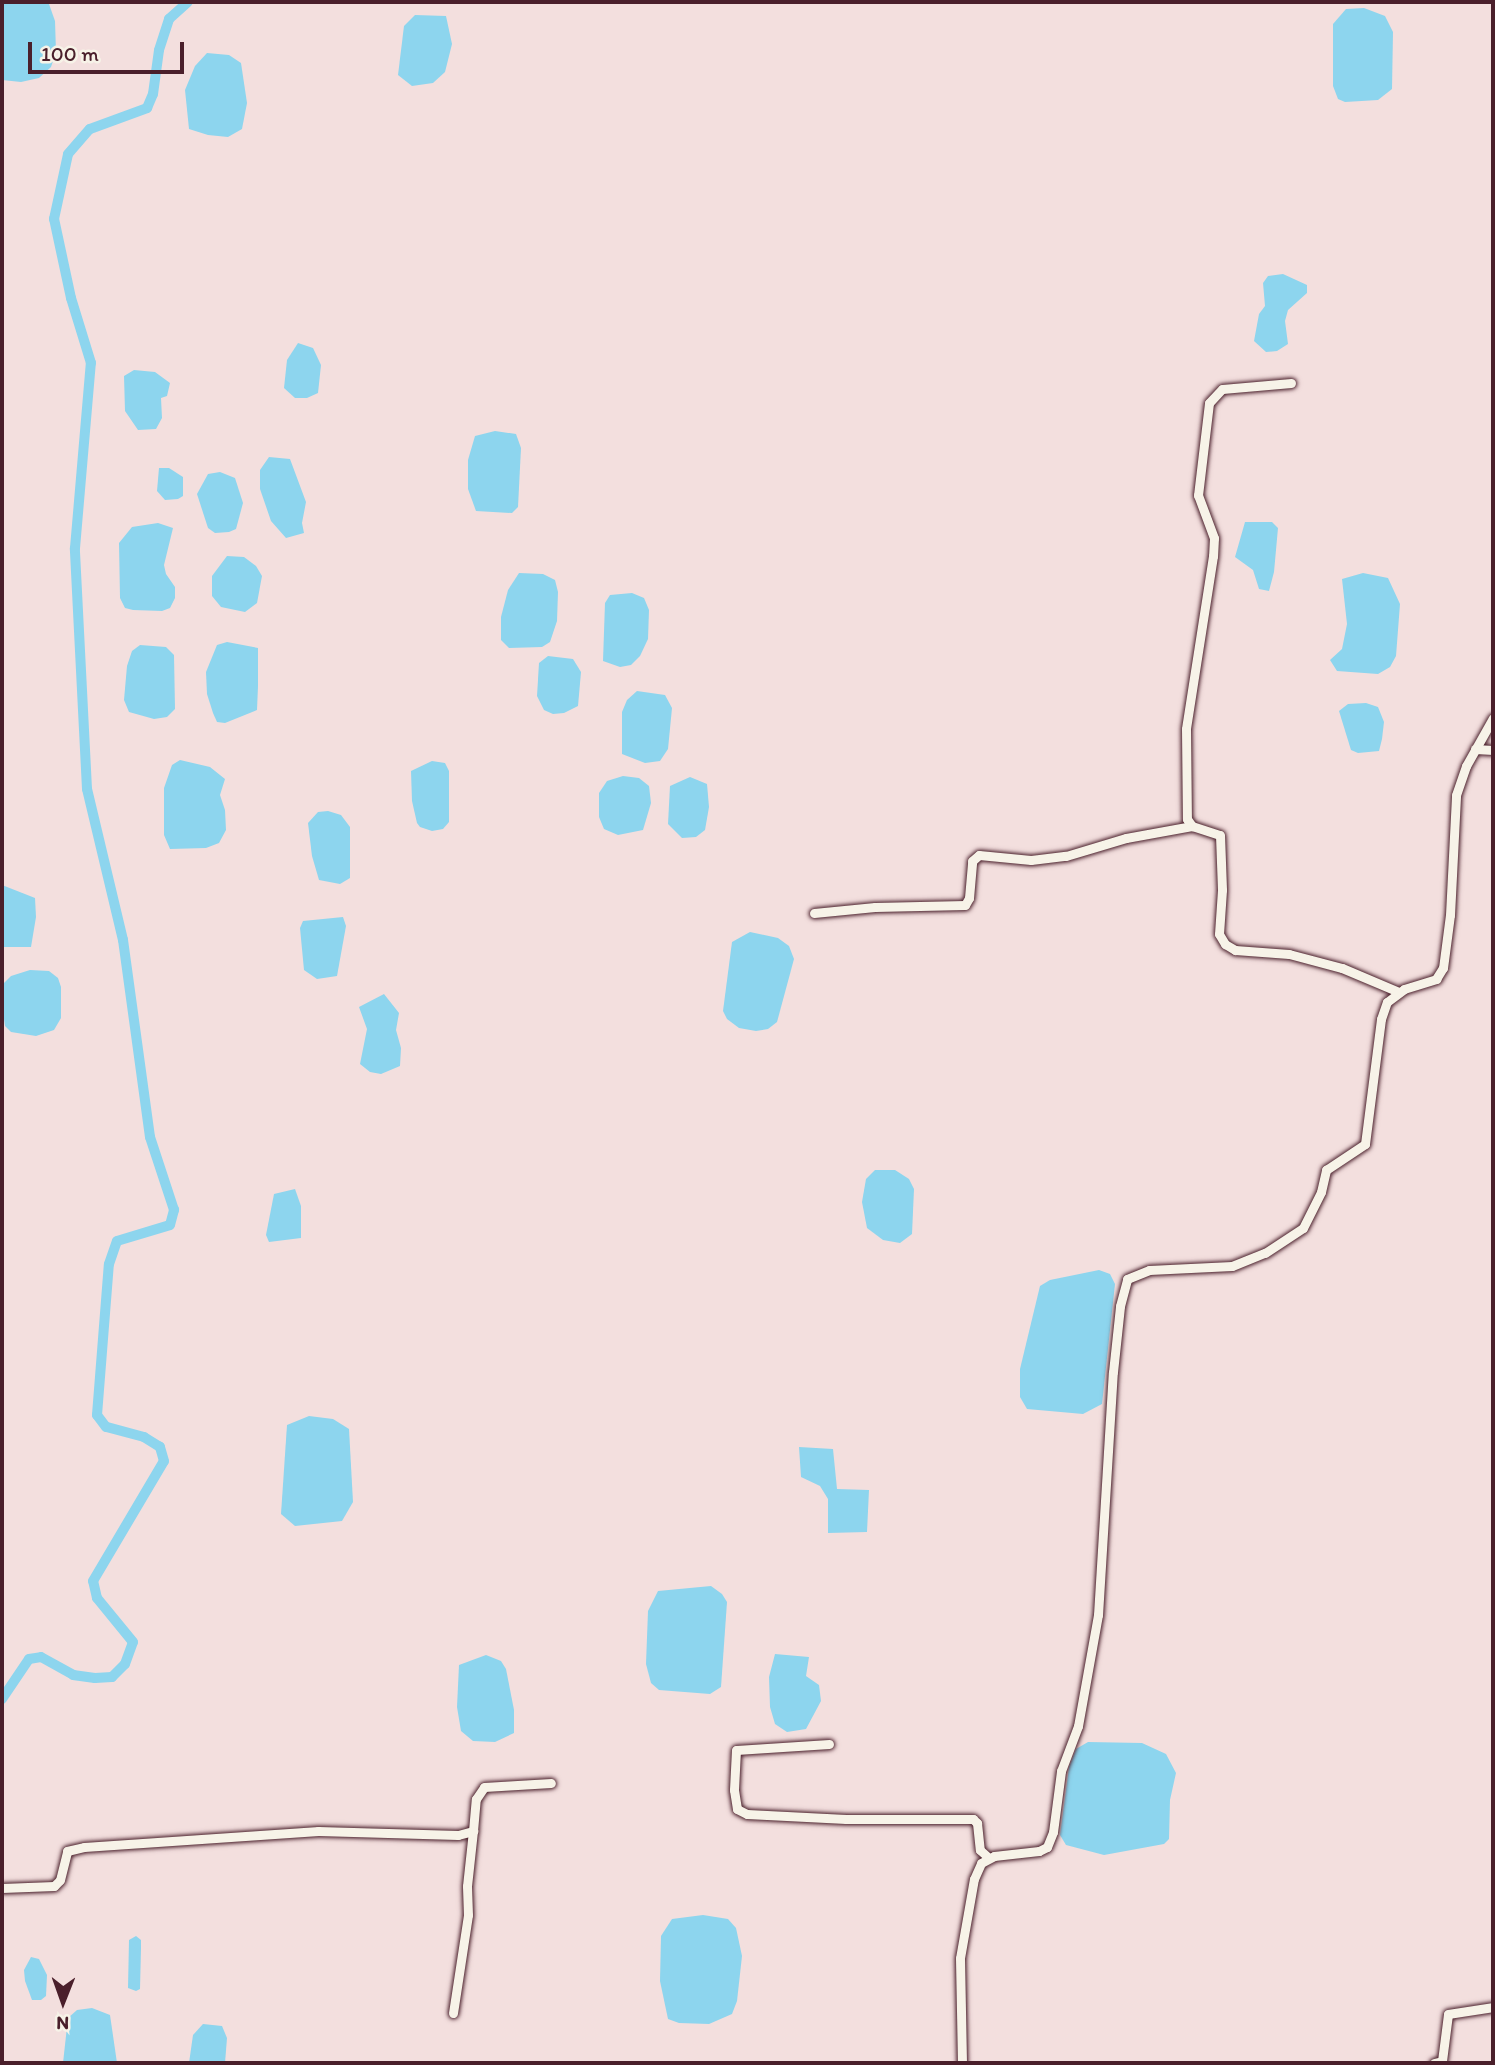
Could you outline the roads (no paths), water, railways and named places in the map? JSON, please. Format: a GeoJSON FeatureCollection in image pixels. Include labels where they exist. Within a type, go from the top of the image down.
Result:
{"type":"FeatureCollection","features":[{"type":"Feature","properties":{"kind":"street"},"geometry":{"type":"LineString","coordinates":[[1192,826],[1187,819],[1186,729],[1214,538],[1198,495],[1209,403],[1222,390],[1291,383]]}},
{"type":"Feature","properties":{"kind":"street"},"geometry":{"type":"LineString","coordinates":[[962,2063],[960,1958],[974,1878],[981,1863],[989,1858],[1039,1852],[1047,1847],[1053,1832],[1061,1771],[1078,1726],[1098,1615],[1113,1372],[1120,1306],[1127,1279],[1149,1270],[1232,1266],[1265,1253],[1303,1228],[1321,1192],[1326,1170],[1365,1144],[1381,1019],[1387,1002],[1399,992],[1436,979],[1443,968],[1450,915],[1456,794],[1465,766],[1493,718]]}},
{"type":"Feature","properties":{"kind":"street"},"geometry":{"type":"LineString","coordinates":[[1475,749],[1493,750]]}},
{"type":"Feature","properties":{"kind":"street"},"geometry":{"type":"LineString","coordinates":[[814,913],[875,907],[965,905],[969,898],[972,861],[979,855],[1031,860],[1066,856],[1126,838],[1192,826],[1214,830],[1220,835],[1222,890],[1219,934],[1225,944],[1235,950],[1289,954],[1342,968],[1399,992]]}},
{"type":"Feature","properties":{"kind":"street"},"geometry":{"type":"LineString","coordinates":[[829,1744],[736,1749],[734,1790],[737,1808],[747,1814],[846,1819],[973,1818],[977,1823],[980,1850],[989,1858]]}},
{"type":"Feature","properties":{"kind":"street"},"geometry":{"type":"LineString","coordinates":[[453,2013],[466,1926],[467,1886],[476,1799],[484,1787],[551,1783]]}},
{"type":"Feature","properties":{"kind":"street"},"geometry":{"type":"LineString","coordinates":[[2,1888],[54,1886],[60,1880],[67,1852],[84,1847],[318,1831],[458,1835],[473,1831]]}},
{"type":"Feature","properties":{"kind":"street"},"geometry":{"type":"LineString","coordinates":[[1434,2063],[1443,2061],[1448,2014],[1493,2007]]}},
{"type":"Feature","properties":{"kind":"water"},"geometry":{"type":"Polygon","coordinates":[[[2,2],[49,4],[55,21],[56,52],[51,67],[39,78],[21,82],[2,80],[2,2]]]}},
{"type":"Feature","properties":{"kind":"water"},"geometry":{"type":"Polygon","coordinates":[[[1364,8],[1385,16],[1393,32],[1392,89],[1378,100],[1345,102],[1338,99],[1333,86],[1333,24],[1346,9],[1364,8]]]}},
{"type":"Feature","properties":{"kind":"water"},"geometry":{"type":"Polygon","coordinates":[[[415,15],[446,16],[452,44],[445,72],[433,83],[412,86],[398,75],[404,26],[415,15]]]}},
{"type":"Feature","properties":{"kind":"water"},"geometry":{"type":"Polygon","coordinates":[[[207,53],[229,55],[241,63],[247,103],[242,129],[228,137],[189,129],[185,90],[195,66],[207,53]]]}},
{"type":"Feature","properties":{"kind":"water"},"geometry":{"type":"Polygon","coordinates":[[[1283,274],[1307,285],[1307,293],[1288,310],[1285,321],[1288,344],[1277,351],[1266,352],[1254,341],[1259,314],[1265,306],[1263,283],[1268,276],[1283,274]]]}},
{"type":"Feature","properties":{"kind":"water"},"geometry":{"type":"Polygon","coordinates":[[[298,343],[313,348],[321,365],[318,393],[307,398],[295,398],[284,388],[287,360],[298,343]]]}},
{"type":"Feature","properties":{"kind":"water"},"geometry":{"type":"Polygon","coordinates":[[[134,370],[155,372],[170,383],[167,396],[161,398],[162,418],[156,429],[138,430],[125,411],[124,376],[134,370]]]}},
{"type":"Feature","properties":{"kind":"water"},"geometry":{"type":"Polygon","coordinates":[[[495,431],[516,434],[521,448],[518,507],[512,513],[476,511],[468,489],[468,460],[475,436],[495,431]]]}},
{"type":"Feature","properties":{"kind":"water"},"geometry":{"type":"Polygon","coordinates":[[[269,457],[290,459],[306,502],[302,523],[304,533],[286,538],[271,521],[260,489],[260,470],[269,457]]]}},
{"type":"Feature","properties":{"kind":"water"},"geometry":{"type":"Polygon","coordinates":[[[159,468],[169,468],[183,477],[183,496],[165,500],[157,491],[159,468]]]}},
{"type":"Feature","properties":{"kind":"water"},"geometry":{"type":"Polygon","coordinates":[[[220,472],[235,478],[243,503],[236,529],[215,533],[208,528],[197,494],[208,474],[220,472]]]}},
{"type":"Feature","properties":{"kind":"water"},"geometry":{"type":"Polygon","coordinates":[[[1245,522],[1272,522],[1278,528],[1274,572],[1269,591],[1259,589],[1253,570],[1235,557],[1245,522]]]}},
{"type":"Feature","properties":{"kind":"water"},"geometry":{"type":"Polygon","coordinates":[[[158,523],[173,528],[164,565],[166,574],[175,587],[175,598],[170,608],[162,611],[125,608],[120,598],[119,543],[132,527],[158,523]]]}},
{"type":"Feature","properties":{"kind":"water"},"geometry":{"type":"Polygon","coordinates":[[[227,556],[244,557],[256,566],[262,576],[257,603],[245,612],[221,607],[212,596],[212,576],[227,556]]]}},
{"type":"Feature","properties":{"kind":"water"},"geometry":{"type":"Polygon","coordinates":[[[519,573],[543,574],[555,580],[558,592],[557,621],[550,642],[542,647],[509,648],[501,640],[501,617],[508,590],[519,573]]]}},
{"type":"Feature","properties":{"kind":"water"},"geometry":{"type":"Polygon","coordinates":[[[1363,573],[1388,578],[1400,604],[1396,656],[1390,667],[1378,674],[1337,671],[1330,660],[1342,649],[1347,624],[1342,579],[1363,573]]]}},
{"type":"Feature","properties":{"kind":"water"},"geometry":{"type":"Polygon","coordinates":[[[632,593],[644,598],[649,610],[648,639],[640,656],[631,665],[620,667],[603,661],[605,603],[610,595],[632,593]]]}},
{"type":"Feature","properties":{"kind":"water"},"geometry":{"type":"Polygon","coordinates":[[[227,642],[258,648],[258,686],[257,710],[225,723],[217,722],[213,713],[207,694],[206,672],[217,645],[227,642]]]}},
{"type":"Feature","properties":{"kind":"water"},"geometry":{"type":"Polygon","coordinates":[[[140,645],[166,647],[174,655],[175,709],[167,717],[154,719],[129,712],[124,700],[127,666],[132,651],[140,645]]]}},
{"type":"Feature","properties":{"kind":"water"},"geometry":{"type":"Polygon","coordinates":[[[548,656],[573,659],[581,672],[578,706],[564,713],[553,714],[544,710],[537,696],[539,663],[548,656]]]}},
{"type":"Feature","properties":{"kind":"water"},"geometry":{"type":"Polygon","coordinates":[[[637,691],[665,695],[672,708],[668,749],[660,761],[645,763],[622,754],[622,712],[627,700],[637,691]]]}},
{"type":"Feature","properties":{"kind":"water"},"geometry":{"type":"Polygon","coordinates":[[[1366,703],[1378,707],[1384,722],[1382,739],[1379,751],[1358,753],[1351,750],[1339,711],[1348,704],[1366,703]]]}},
{"type":"Feature","properties":{"kind":"water"},"geometry":{"type":"Polygon","coordinates":[[[180,760],[210,767],[225,779],[220,795],[225,810],[226,830],[219,843],[206,848],[170,849],[164,835],[164,788],[172,765],[180,760]]]}},
{"type":"Feature","properties":{"kind":"water"},"geometry":{"type":"Polygon","coordinates":[[[432,761],[445,763],[449,771],[449,822],[443,829],[432,831],[420,827],[417,823],[412,801],[411,771],[432,761]]]}},
{"type":"Feature","properties":{"kind":"water"},"geometry":{"type":"Polygon","coordinates":[[[623,776],[639,778],[649,786],[651,803],[643,830],[618,835],[604,829],[599,817],[599,793],[607,781],[623,776]]]}},
{"type":"Feature","properties":{"kind":"water"},"geometry":{"type":"Polygon","coordinates":[[[690,777],[707,784],[709,807],[705,830],[696,837],[682,838],[668,824],[670,786],[690,777]]]}},
{"type":"Feature","properties":{"kind":"water"},"geometry":{"type":"Polygon","coordinates":[[[328,811],[341,815],[350,827],[350,878],[340,884],[319,880],[312,856],[308,823],[318,812],[328,811]]]}},
{"type":"Feature","properties":{"kind":"water"},"geometry":{"type":"Polygon","coordinates":[[[2,885],[35,898],[36,917],[31,947],[2,947],[2,885]]]}},
{"type":"Feature","properties":{"kind":"water"},"geometry":{"type":"Polygon","coordinates":[[[343,917],[346,926],[337,976],[317,979],[304,970],[300,928],[303,921],[343,917]]]}},
{"type":"Feature","properties":{"kind":"water"},"geometry":{"type":"Polygon","coordinates":[[[750,932],[778,938],[789,946],[794,959],[777,1022],[768,1029],[756,1031],[739,1028],[727,1019],[723,1011],[732,942],[750,932]]]}},
{"type":"Feature","properties":{"kind":"water"},"geometry":{"type":"Polygon","coordinates":[[[30,970],[49,971],[58,978],[61,987],[61,1018],[54,1030],[36,1036],[11,1032],[5,1026],[2,1005],[2,985],[11,976],[30,970]]]}},
{"type":"Feature","properties":{"kind":"water"},"geometry":{"type":"Polygon","coordinates":[[[384,994],[399,1013],[396,1030],[401,1048],[400,1066],[381,1074],[370,1072],[360,1064],[367,1029],[359,1007],[384,994]]]}},
{"type":"Feature","properties":{"kind":"water"},"geometry":{"type":"Polygon","coordinates":[[[875,1170],[895,1170],[909,1179],[914,1189],[912,1234],[900,1243],[883,1240],[867,1228],[862,1202],[866,1179],[875,1170]]]}},
{"type":"Feature","properties":{"kind":"water"},"geometry":{"type":"Polygon","coordinates":[[[295,1189],[301,1206],[301,1238],[269,1242],[266,1235],[274,1194],[295,1189]]]}},
{"type":"Feature","properties":{"kind":"water"},"geometry":{"type":"Polygon","coordinates":[[[1099,1270],[1110,1274],[1115,1284],[1102,1404],[1083,1414],[1027,1409],[1020,1397],[1020,1369],[1040,1286],[1050,1280],[1099,1270]]]}},
{"type":"Feature","properties":{"kind":"water"},"geometry":{"type":"Polygon","coordinates":[[[309,1416],[333,1419],[349,1429],[353,1502],[342,1521],[295,1526],[281,1514],[287,1425],[309,1416]]]}},
{"type":"Feature","properties":{"kind":"water"},"geometry":{"type":"Polygon","coordinates":[[[799,1447],[833,1449],[837,1489],[869,1490],[867,1532],[828,1533],[828,1499],[820,1486],[801,1477],[799,1447]]]}},
{"type":"Feature","properties":{"kind":"water"},"geometry":{"type":"Polygon","coordinates":[[[711,1586],[722,1594],[727,1602],[721,1687],[710,1694],[659,1690],[651,1683],[646,1664],[648,1611],[658,1591],[711,1586]]]}},
{"type":"Feature","properties":{"kind":"water"},"geometry":{"type":"Polygon","coordinates":[[[775,1654],[809,1657],[806,1676],[819,1685],[821,1701],[806,1729],[787,1732],[775,1724],[770,1707],[769,1677],[775,1654]]]}},
{"type":"Feature","properties":{"kind":"water"},"geometry":{"type":"Polygon","coordinates":[[[486,1655],[501,1661],[506,1669],[514,1710],[514,1733],[495,1742],[473,1741],[461,1731],[457,1707],[459,1665],[486,1655]]]}},
{"type":"Feature","properties":{"kind":"water"},"geometry":{"type":"Polygon","coordinates":[[[1088,1742],[1142,1743],[1166,1754],[1176,1773],[1170,1800],[1169,1839],[1164,1844],[1104,1855],[1066,1845],[1060,1835],[1069,1767],[1076,1749],[1088,1742]]]}},
{"type":"Feature","properties":{"kind":"water"},"geometry":{"type":"Polygon","coordinates":[[[703,1915],[728,1919],[736,1928],[742,1956],[737,2001],[732,2014],[709,2024],[679,2023],[668,2019],[660,1981],[661,1936],[672,1919],[703,1915]]]}},
{"type":"Feature","properties":{"kind":"water"},"geometry":{"type":"Polygon","coordinates":[[[136,1936],[141,1940],[141,1948],[140,1989],[136,1991],[128,1988],[129,1940],[136,1936]]]}},
{"type":"Feature","properties":{"kind":"water"},"geometry":{"type":"Polygon","coordinates":[[[31,1957],[39,1959],[47,1975],[46,1996],[41,2000],[32,2000],[25,1981],[24,1970],[31,1957]]]}},
{"type":"Feature","properties":{"kind":"water"},"geometry":{"type":"Polygon","coordinates":[[[92,2008],[110,2015],[117,2063],[63,2063],[68,2018],[77,2010],[92,2008]]]}},
{"type":"Feature","properties":{"kind":"water"},"geometry":{"type":"Polygon","coordinates":[[[203,2024],[222,2026],[227,2038],[225,2063],[189,2063],[193,2035],[203,2024]]]}},
{"type":"Feature","properties":{"kind":"waterway"},"geometry":{"type":"LineString","coordinates":[[2,1699],[29,1659],[41,1657],[73,1675],[95,1678],[112,1677],[125,1664],[133,1642],[97,1598],[93,1581],[164,1461],[160,1447],[144,1437],[106,1427],[97,1415],[109,1264],[117,1241],[170,1225],[174,1210],[150,1137],[123,940],[87,789],[75,548],[91,363],[71,298],[54,219],[68,154],[90,129],[147,108],[153,94],[159,50],[169,19],[188,2]]}}]}
